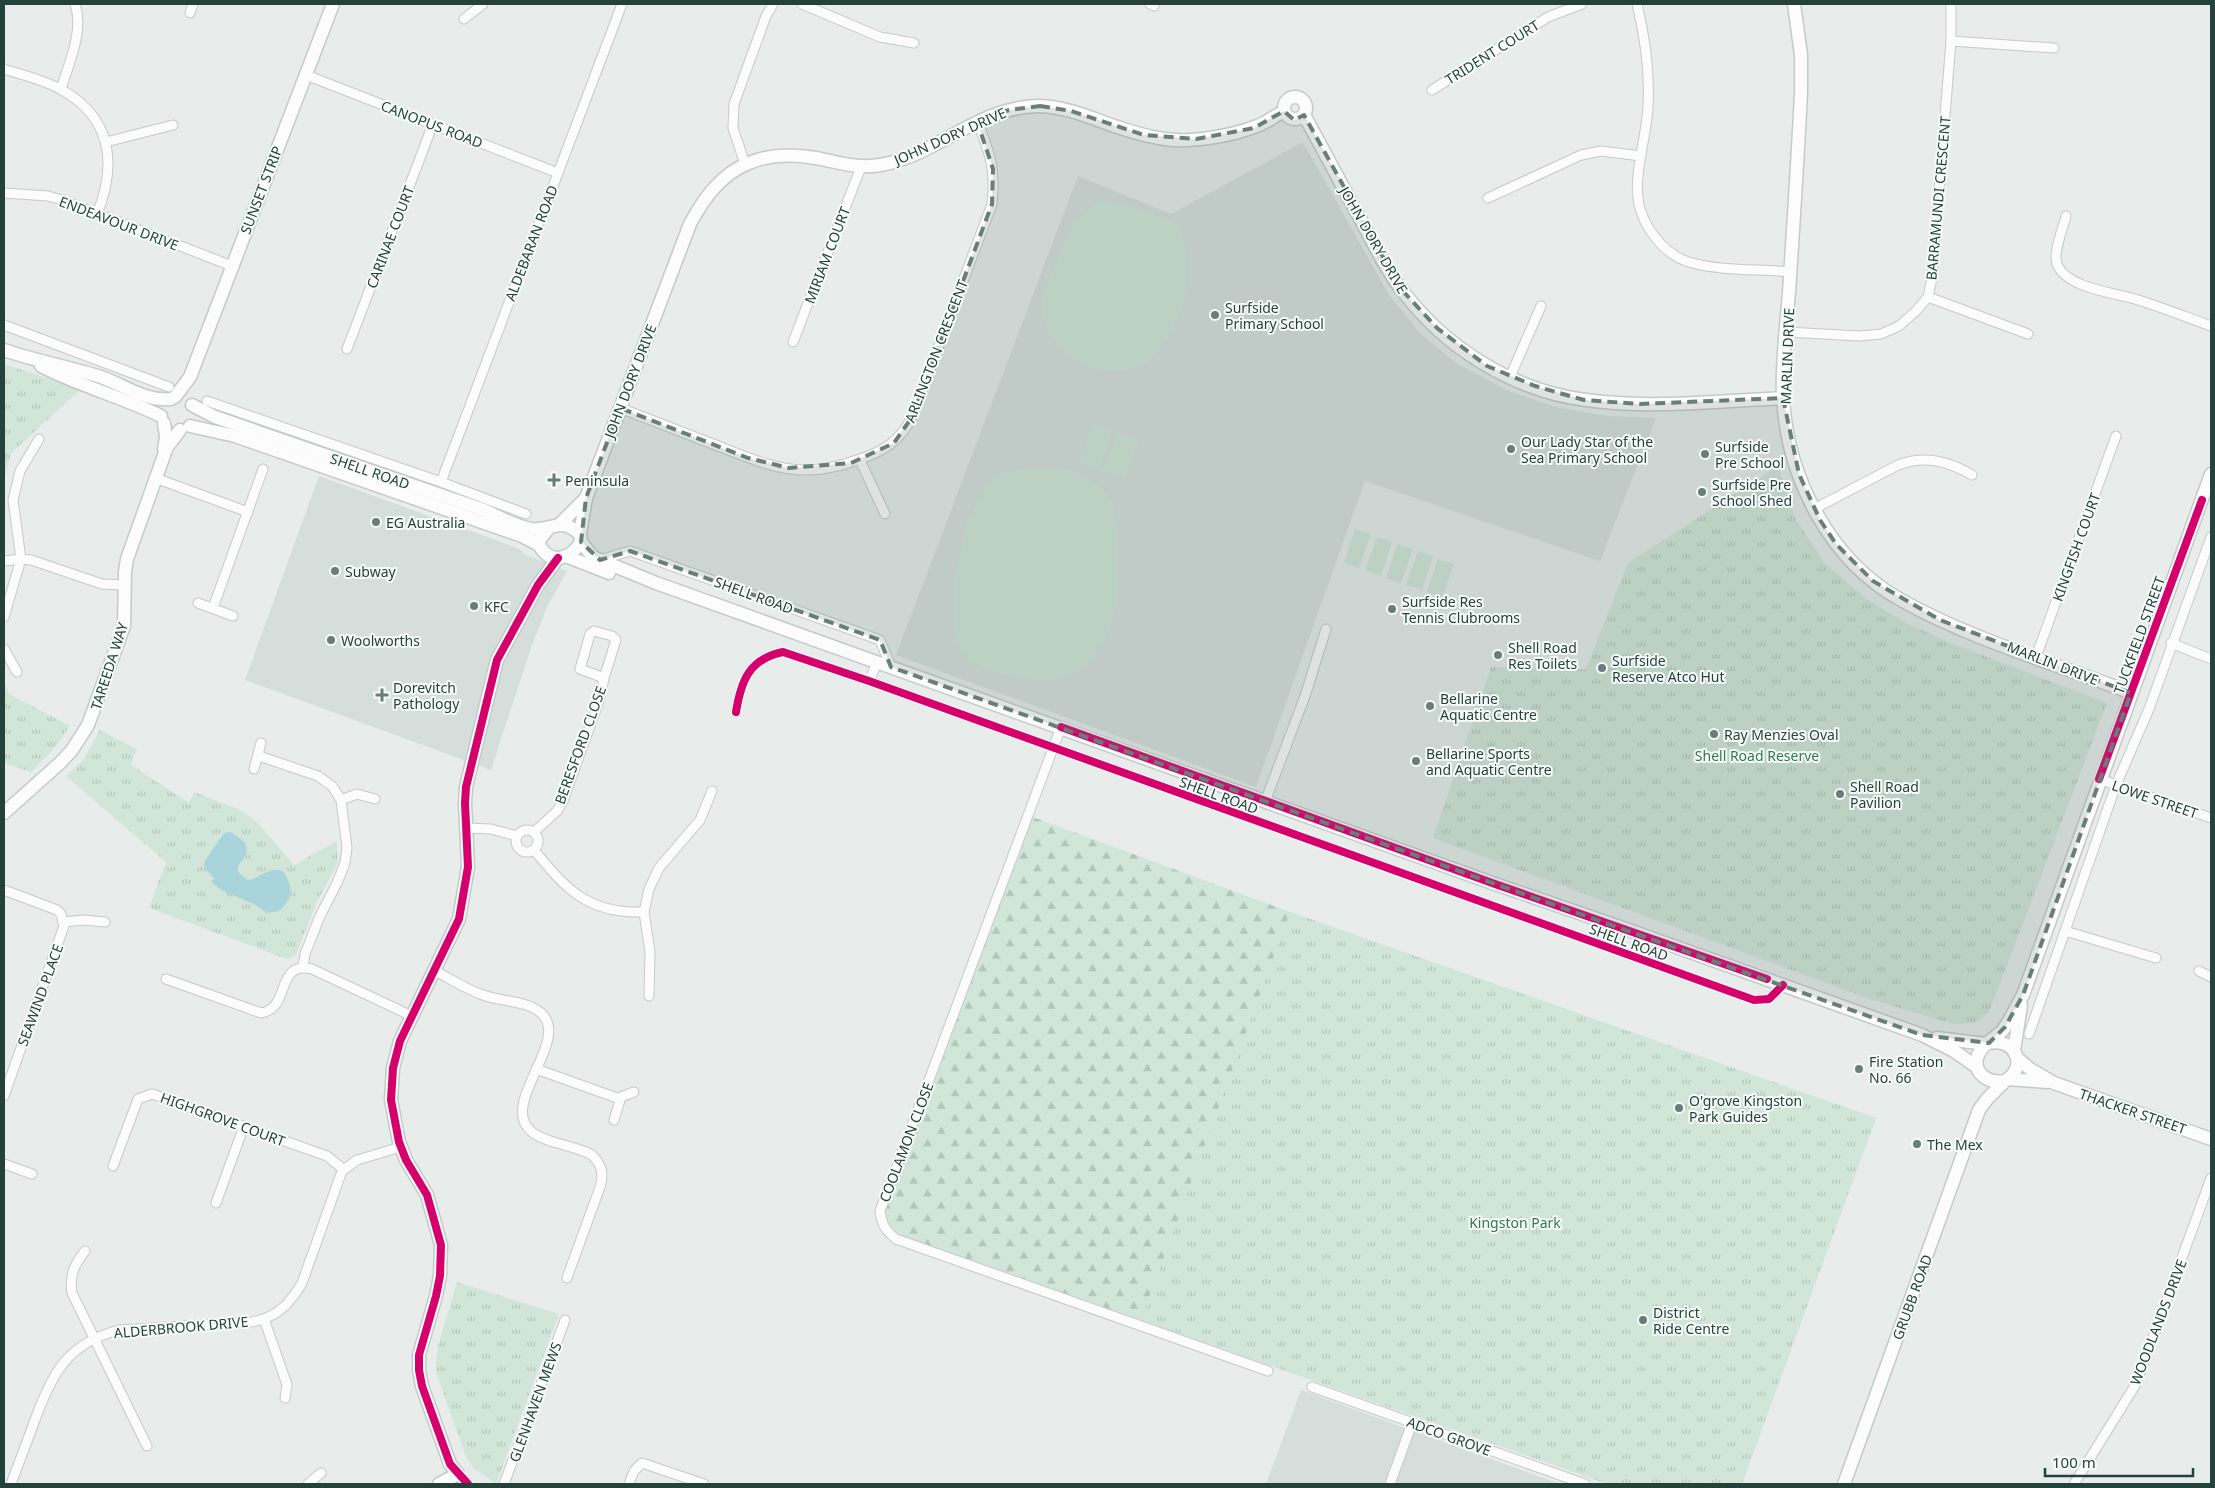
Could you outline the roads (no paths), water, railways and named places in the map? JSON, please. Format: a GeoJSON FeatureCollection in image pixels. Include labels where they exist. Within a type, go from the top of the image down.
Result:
{"type":"FeatureCollection","features":[{"type":"Feature","properties":{"kind":"street"},"geometry":{"type":"LineString","coordinates":[[61,89],[76,36],[75,4]]}},
{"type":"Feature","properties":{"kind":"street","name":"SUNSET STRIP"},"geometry":{"type":"LineString","coordinates":[[179,397],[190,377],[333,4]]}},
{"type":"Feature","properties":{"kind":"street"},"geometry":{"type":"LineString","coordinates":[[464,19],[483,4]]}},
{"type":"Feature","properties":{"kind":"street","name":"ALDEBARAN ROAD"},"geometry":{"type":"LineString","coordinates":[[441,482],[622,4]]}},
{"type":"Feature","properties":{"kind":"street"},"geometry":{"type":"LineString","coordinates":[[746,164],[733,128],[734,104],[766,16],[773,4]]}},
{"type":"Feature","properties":{"kind":"street"},"geometry":{"type":"LineString","coordinates":[[802,4],[880,37],[914,44]]}},
{"type":"Feature","properties":{"kind":"street","name":"TRIDENT COURT"},"geometry":{"type":"LineString","coordinates":[[1432,90],[1548,17],[1582,4]]}},
{"type":"Feature","properties":{"kind":"street"},"geometry":{"type":"LineString","coordinates":[[1637,4],[1647,54],[1648,84],[1646,127],[1636,183],[1641,215],[1649,231],[1660,244],[1674,255],[1691,262],[1709,266],[1790,272]]}},
{"type":"Feature","properties":{"kind":"street","name":"MARLIN DRIVE"},"geometry":{"type":"LineString","coordinates":[[1794,4],[1801,55],[1801,93],[1783,398],[1792,449],[1799,474],[1814,509],[1836,544],[1852,563],[1899,599],[1940,620],[2131,693]]}},
{"type":"Feature","properties":{"kind":"street","name":"BARRAMUNDI CRESCENT"},"geometry":{"type":"LineString","coordinates":[[1786,332],[1859,336],[1881,334],[1899,326],[1928,297],[1932,278],[1951,42],[1952,4]]}},
{"type":"Feature","properties":{"kind":"street"},"geometry":{"type":"LineString","coordinates":[[1951,42],[2054,48]]}},
{"type":"Feature","properties":{"kind":"street"},"geometry":{"type":"LineString","coordinates":[[4,69],[61,89],[83,105],[95,118],[106,142],[109,162],[108,180],[97,214]]}},
{"type":"Feature","properties":{"kind":"street","name":"CANOPUS ROAD"},"geometry":{"type":"LineString","coordinates":[[306,75],[558,173]]}},
{"type":"Feature","properties":{"kind":"street"},"geometry":{"type":"LineString","coordinates":[[1297,97],[1303,100],[1306,106],[1304,115],[1294,120],[1288,117],[1284,111],[1284,104],[1288,99],[1297,97]]}},
{"type":"Feature","properties":{"kind":"street","name":"JOHN DORY DRIVE"},"geometry":{"type":"LineString","coordinates":[[581,538],[586,498],[690,224],[701,203],[717,185],[746,164],[783,155],[815,158],[862,167],[880,165],[904,158],[977,121],[1009,110],[1040,106],[1071,111],[1144,135],[1166,140],[1196,139],[1254,128],[1284,111]]}},
{"type":"Feature","properties":{"kind":"street","name":"JOHN DORY DRIVE"},"geometry":{"type":"LineString","coordinates":[[1304,115],[1372,241],[1401,289],[1419,311],[1459,346],[1487,366],[1510,377],[1558,394],[1584,400],[1611,403],[1640,404],[1783,398]]}},
{"type":"Feature","properties":{"kind":"street","name":"ARLINGTON CRESCENT"},"geometry":{"type":"LineString","coordinates":[[620,408],[769,465],[805,470],[860,460],[894,443],[908,424],[992,204],[994,169],[977,121]]}},
{"type":"Feature","properties":{"kind":"street","name":"CARINAE COURT"},"geometry":{"type":"LineString","coordinates":[[347,349],[433,124]]}},
{"type":"Feature","properties":{"kind":"street"},"geometry":{"type":"LineString","coordinates":[[106,142],[173,125]]}},
{"type":"Feature","properties":{"kind":"street"},"geometry":{"type":"LineString","coordinates":[[1488,198],[1586,153],[1616,152],[1641,156]]}},
{"type":"Feature","properties":{"kind":"street","name":"MIRIAM COURT"},"geometry":{"type":"LineString","coordinates":[[793,342],[862,167]]}},
{"type":"Feature","properties":{"kind":"street","name":"ENDEAVOUR DRIVE"},"geometry":{"type":"LineString","coordinates":[[4,192],[48,196],[232,266]]}},
{"type":"Feature","properties":{"kind":"street"},"geometry":{"type":"LineString","coordinates":[[2066,216],[2056,258],[2058,266],[2065,274],[2096,291],[2134,298],[2211,326]]}},
{"type":"Feature","properties":{"kind":"street"},"geometry":{"type":"LineString","coordinates":[[1928,297],[2028,334]]}},
{"type":"Feature","properties":{"kind":"street"},"geometry":{"type":"LineString","coordinates":[[1510,377],[1541,306]]}},
{"type":"Feature","properties":{"kind":"street","name":"SHELL ROAD"},"geometry":{"type":"LineString","coordinates":[[4,325],[179,397],[214,417],[522,536],[540,548]]}},
{"type":"Feature","properties":{"kind":"street","name":"SHELL ROAD"},"geometry":{"type":"LineString","coordinates":[[4,350],[104,378],[149,397],[163,400],[179,397]]}},
{"type":"Feature","properties":{"kind":"street","name":"SHELL ROAD"},"geometry":{"type":"LineString","coordinates":[[21,356],[66,378],[123,398],[162,419]]}},
{"type":"Feature","properties":{"kind":"street"},"geometry":{"type":"LineString","coordinates":[[179,397],[194,417],[185,428],[170,429],[162,419],[163,406],[179,397]]}},
{"type":"Feature","properties":{"kind":"street","name":"SHELL ROAD"},"geometry":{"type":"LineString","coordinates":[[207,401],[441,482],[526,514]]}},
{"type":"Feature","properties":{"kind":"street","name":"TAREEDA WAY"},"geometry":{"type":"LineString","coordinates":[[162,419],[166,437],[162,459]]}},
{"type":"Feature","properties":{"kind":"street","name":"SHELL ROAD"},"geometry":{"type":"LineString","coordinates":[[185,428],[235,436],[335,465],[484,510],[521,527],[533,529],[554,527]]}},
{"type":"Feature","properties":{"kind":"street","name":"TAREEDA WAY"},"geometry":{"type":"LineString","coordinates":[[4,813],[60,763],[72,750],[88,725],[124,626],[124,585],[128,559],[167,447],[185,428]]}},
{"type":"Feature","properties":{"kind":"street","name":"KINGFISH COURT"},"geometry":{"type":"LineString","coordinates":[[2036,657],[2116,436]]}},
{"type":"Feature","properties":{"kind":"street"},"geometry":{"type":"LineString","coordinates":[[4,617],[21,559],[14,500],[20,471],[39,439]]}},
{"type":"Feature","properties":{"kind":"street"},"geometry":{"type":"LineString","coordinates":[[860,460],[885,514]]}},
{"type":"Feature","properties":{"kind":"street"},"geometry":{"type":"LineString","coordinates":[[1814,509],[1898,465],[1912,460],[1941,461],[1972,474]]}},
{"type":"Feature","properties":{"kind":"street"},"geometry":{"type":"LineString","coordinates":[[213,608],[263,469]]}},
{"type":"Feature","properties":{"kind":"street","name":"TUCKFIELD STREET"},"geometry":{"type":"LineString","coordinates":[[1988,1044],[2004,1027],[2022,996],[2131,693],[2206,502],[2211,474]]}},
{"type":"Feature","properties":{"kind":"street"},"geometry":{"type":"LineString","coordinates":[[155,478],[248,512]]}},
{"type":"Feature","properties":{"kind":"street","name":"JOHN DORY DRIVE"},"geometry":{"type":"LineString","coordinates":[[554,527],[586,498]]}},
{"type":"Feature","properties":{"kind":"street"},"geometry":{"type":"LineString","coordinates":[[468,1484],[450,1464],[422,1386],[419,1370],[419,1355],[440,1276],[441,1245],[427,1195],[406,1160],[401,1147],[392,1100],[393,1068],[400,1041],[459,919],[466,890],[468,867],[466,787],[497,660],[538,585],[563,558],[576,550],[581,538],[571,525],[554,527],[540,539],[538,585]]}},
{"type":"Feature","properties":{"kind":"street"},"geometry":{"type":"LineString","coordinates":[[2029,1034],[2116,785],[2149,709],[2171,643],[2211,537]]}},
{"type":"Feature","properties":{"kind":"street","name":"SHELL ROAD"},"geometry":{"type":"LineString","coordinates":[[581,538],[593,556],[656,583],[1494,884],[1922,1035],[1954,1051],[1979,1071]]}},
{"type":"Feature","properties":{"kind":"street"},"geometry":{"type":"LineString","coordinates":[[540,548],[548,556],[563,558]]}},
{"type":"Feature","properties":{"kind":"street","name":"SHELL ROAD"},"geometry":{"type":"LineString","coordinates":[[600,560],[630,551],[880,640],[891,667]]}},
{"type":"Feature","properties":{"kind":"street","name":"SHELL ROAD"},"geometry":{"type":"LineString","coordinates":[[563,558],[605,572],[656,583]]}},
{"type":"Feature","properties":{"kind":"street"},"geometry":{"type":"LineString","coordinates":[[4,561],[21,559],[41,563],[102,584],[124,585]]}},
{"type":"Feature","properties":{"kind":"street"},"geometry":{"type":"LineString","coordinates":[[198,603],[233,616]]}},
{"type":"Feature","properties":{"kind":"street"},"geometry":{"type":"LineString","coordinates":[[1265,802],[1305,696],[1326,629]]}},
{"type":"Feature","properties":{"kind":"street","name":"BERESFORD CLOSE"},"geometry":{"type":"LineString","coordinates":[[534,832],[557,811],[563,801],[600,698],[616,640],[612,636],[594,631],[590,634],[580,668],[604,678]]}},
{"type":"Feature","properties":{"kind":"street"},"geometry":{"type":"LineString","coordinates":[[2171,643],[2211,659]]}},
{"type":"Feature","properties":{"kind":"street"},"geometry":{"type":"LineString","coordinates":[[4,649],[17,672]]}},
{"type":"Feature","properties":{"kind":"street","name":"SHELL ROAD"},"geometry":{"type":"LineString","coordinates":[[736,712],[740,688],[749,671],[760,660],[770,654],[783,652],[869,681],[1754,1000],[1769,999],[1783,985]]}},
{"type":"Feature","properties":{"kind":"street"},"geometry":{"type":"LineString","coordinates":[[869,681],[877,663]]}},
{"type":"Feature","properties":{"kind":"street","name":"COOLAMON CLOSE"},"geometry":{"type":"LineString","coordinates":[[1061,728],[880,1211],[884,1228],[896,1239],[1268,1371]]}},
{"type":"Feature","properties":{"kind":"street"},"geometry":{"type":"LineString","coordinates":[[254,768],[259,756],[261,743]]}},
{"type":"Feature","properties":{"kind":"street"},"geometry":{"type":"LineString","coordinates":[[259,756],[318,776],[332,786],[341,800],[347,848],[345,863],[337,884],[320,916],[305,954],[303,967]]}},
{"type":"Feature","properties":{"kind":"street","name":"LOWE STREET"},"geometry":{"type":"LineString","coordinates":[[2099,780],[2211,818]]}},
{"type":"Feature","properties":{"kind":"street"},"geometry":{"type":"LineString","coordinates":[[649,996],[650,952],[644,912],[654,878],[659,868],[700,820],[712,791]]}},
{"type":"Feature","properties":{"kind":"street"},"geometry":{"type":"LineString","coordinates":[[341,800],[357,794],[375,799]]}},
{"type":"Feature","properties":{"kind":"street"},"geometry":{"type":"LineString","coordinates":[[466,828],[491,829],[517,836]]}},
{"type":"Feature","properties":{"kind":"street"},"geometry":{"type":"LineString","coordinates":[[524,830],[534,832],[538,840],[534,850],[525,852],[519,849],[516,840],[517,836],[524,830]]}},
{"type":"Feature","properties":{"kind":"street"},"geometry":{"type":"LineString","coordinates":[[534,850],[558,879],[591,904],[633,912],[644,912]]}},
{"type":"Feature","properties":{"kind":"street"},"geometry":{"type":"LineString","coordinates":[[4,890],[52,907],[61,914],[64,922],[84,920],[105,922]]}},
{"type":"Feature","properties":{"kind":"street","name":"SEAWIND PLACE"},"geometry":{"type":"LineString","coordinates":[[4,1096],[64,922]]}},
{"type":"Feature","properties":{"kind":"street"},"geometry":{"type":"LineString","coordinates":[[2065,931],[2156,958]]}},
{"type":"Feature","properties":{"kind":"street"},"geometry":{"type":"LineString","coordinates":[[166,979],[261,1013],[270,1011],[276,1005],[287,975],[303,967],[312,969],[412,1016]]}},
{"type":"Feature","properties":{"kind":"street"},"geometry":{"type":"LineString","coordinates":[[435,971],[482,995],[532,1007],[545,1018],[548,1033],[522,1107],[522,1114],[527,1127],[533,1133],[592,1155],[598,1161],[602,1172],[600,1187],[568,1278]]}},
{"type":"Feature","properties":{"kind":"street"},"geometry":{"type":"LineString","coordinates":[[2199,972],[2211,977]]}},
{"type":"Feature","properties":{"kind":"street","name":"TUCKFIELD STREET"},"geometry":{"type":"LineString","coordinates":[[2016,1054],[2022,996]]}},
{"type":"Feature","properties":{"kind":"street","name":"SHELL ROAD"},"geometry":{"type":"LineString","coordinates":[[1922,1035],[1988,1044]]}},
{"type":"Feature","properties":{"kind":"street"},"geometry":{"type":"LineString","coordinates":[[2003,1042],[2016,1054],[2016,1070],[2007,1080],[1992,1082],[1979,1071],[1978,1054],[1988,1044],[2003,1042]]}},
{"type":"Feature","properties":{"kind":"street","name":"THACKER STREET"},"geometry":{"type":"LineString","coordinates":[[2016,1054],[2030,1069],[2054,1083],[2211,1139]]}},
{"type":"Feature","properties":{"kind":"street"},"geometry":{"type":"LineString","coordinates":[[536,1069],[620,1099],[634,1092]]}},
{"type":"Feature","properties":{"kind":"street","name":"GRUBB ROAD"},"geometry":{"type":"LineString","coordinates":[[1979,1071],[1979,1110]]}},
{"type":"Feature","properties":{"kind":"street","name":"THACKER STREET"},"geometry":{"type":"LineString","coordinates":[[2007,1080],[2054,1083]]}},
{"type":"Feature","properties":{"kind":"street","name":"GRUBB ROAD"},"geometry":{"type":"LineString","coordinates":[[1844,1484],[1979,1110],[1987,1099],[2007,1080]]}},
{"type":"Feature","properties":{"kind":"street","name":"HIGHGROVE COURT"},"geometry":{"type":"LineString","coordinates":[[113,1166],[134,1106],[138,1099],[147,1094],[152,1094],[328,1156],[343,1169]]}},
{"type":"Feature","properties":{"kind":"street"},"geometry":{"type":"LineString","coordinates":[[614,1120],[620,1099]]}},
{"type":"Feature","properties":{"kind":"street"},"geometry":{"type":"LineString","coordinates":[[216,1203],[244,1126]]}},
{"type":"Feature","properties":{"kind":"street"},"geometry":{"type":"LineString","coordinates":[[343,1169],[357,1160],[401,1147]]}},
{"type":"Feature","properties":{"kind":"street"},"geometry":{"type":"LineString","coordinates":[[4,1164],[32,1174]]}},
{"type":"Feature","properties":{"kind":"street","name":"ALDERBROOK DRIVE"},"geometry":{"type":"LineString","coordinates":[[11,1484],[50,1383],[68,1357],[93,1339],[106,1333],[133,1328],[236,1323],[264,1319],[286,1305],[302,1282],[343,1169]]}},
{"type":"Feature","properties":{"kind":"street","name":"WOODLANDS DRIVE"},"geometry":{"type":"LineString","coordinates":[[2074,1484],[2136,1384],[2211,1178]]}},
{"type":"Feature","properties":{"kind":"street"},"geometry":{"type":"LineString","coordinates":[[85,1251],[74,1268],[71,1287],[74,1298],[147,1446]]}},
{"type":"Feature","properties":{"kind":"street"},"geometry":{"type":"LineString","coordinates":[[264,1319],[284,1376],[286,1385],[285,1398]]}},
{"type":"Feature","properties":{"kind":"street","name":"GLENHAVEN MEWS"},"geometry":{"type":"LineString","coordinates":[[504,1484],[565,1320]]}},
{"type":"Feature","properties":{"kind":"street","name":"ADCO GROVE"},"geometry":{"type":"LineString","coordinates":[[1312,1387],[1585,1484]]}},
{"type":"Feature","properties":{"kind":"street"},"geometry":{"type":"LineString","coordinates":[[1390,1484],[1412,1423]]}},
{"type":"Feature","properties":{"kind":"street"},"geometry":{"type":"LineString","coordinates":[[629,1484],[634,1471],[642,1463],[704,1484]]}},
{"type":"Feature","properties":{"kind":"street"},"geometry":{"type":"LineString","coordinates":[[308,1484],[320,1473]]}},
{"type":"Feature","properties":{"kind":"street"},"geometry":{"type":"LineString","coordinates":[[439,1484],[458,1474]]}},
{"type":"Feature","properties":{"kind":"water"},"geometry":{"type":"Polygon","coordinates":[[[230,832],[245,843],[247,851],[238,866],[238,872],[247,880],[276,870],[282,871],[287,877],[290,894],[286,903],[279,911],[267,913],[254,904],[223,891],[212,883],[214,878],[205,869],[204,862],[224,833],[230,832]]]}},
{"type":"Feature","properties":{"kind":"place","name":"Surfside Primary School"},"geometry":{"type":"Point","coordinates":[1215,315]}},
{"type":"Feature","properties":{"kind":"place","name":"Our Lady Star of the Sea Primary School"},"geometry":{"type":"Point","coordinates":[1511,449]}},
{"type":"Feature","properties":{"kind":"place","name":"Surfside Pre School"},"geometry":{"type":"Point","coordinates":[1705,454]}},
{"type":"Feature","properties":{"kind":"place","name":"Peninsula"},"geometry":{"type":"Point","coordinates":[554,480]}},
{"type":"Feature","properties":{"kind":"place","name":"Surfside Pre School Shed"},"geometry":{"type":"Point","coordinates":[1702,492]}},
{"type":"Feature","properties":{"kind":"place","name":"EG Australia"},"geometry":{"type":"Point","coordinates":[376,522]}},
{"type":"Feature","properties":{"kind":"place","name":"Subway"},"geometry":{"type":"Point","coordinates":[335,571]}},
{"type":"Feature","properties":{"kind":"place","name":"KFC"},"geometry":{"type":"Point","coordinates":[474,606]}},
{"type":"Feature","properties":{"kind":"place","name":"Surfside Res Tennis Clubrooms"},"geometry":{"type":"Point","coordinates":[1392,609]}},
{"type":"Feature","properties":{"kind":"place","name":"Woolworths"},"geometry":{"type":"Point","coordinates":[331,640]}},
{"type":"Feature","properties":{"kind":"place","name":"Shell Road Res Toilets"},"geometry":{"type":"Point","coordinates":[1498,655]}},
{"type":"Feature","properties":{"kind":"place","name":"Surfside Reserve Atco Hut"},"geometry":{"type":"Point","coordinates":[1602,668]}},
{"type":"Feature","properties":{"kind":"place","name":"Dorevitch Pathology"},"geometry":{"type":"Point","coordinates":[382,695]}},
{"type":"Feature","properties":{"kind":"place","name":"Bellarine Aquatic Centre"},"geometry":{"type":"Point","coordinates":[1430,706]}},
{"type":"Feature","properties":{"kind":"place","name":"Ray Menzies Oval"},"geometry":{"type":"Point","coordinates":[1714,734]}},
{"type":"Feature","properties":{"kind":"place","name":"Bellarine Sports and Aquatic Centre"},"geometry":{"type":"Point","coordinates":[1416,761]}},
{"type":"Feature","properties":{"kind":"place","name":"Shell Road Pavilion"},"geometry":{"type":"Point","coordinates":[1840,794]}},
{"type":"Feature","properties":{"kind":"place","name":"Fire Station No. 66"},"geometry":{"type":"Point","coordinates":[1859,1069]}},
{"type":"Feature","properties":{"kind":"place","name":"O'grove Kingston Park Guides"},"geometry":{"type":"Point","coordinates":[1679,1108]}},
{"type":"Feature","properties":{"kind":"place","name":"The Mex"},"geometry":{"type":"Point","coordinates":[1917,1144]}},
{"type":"Feature","properties":{"kind":"place","name":"District Ride Centre"},"geometry":{"type":"Point","coordinates":[1643,1320]}},
{"type":"Feature","properties":{"kind":"park label","name":"Shell Road Reserve"},"geometry":{"type":"Point","coordinates":[1757,755]}},
{"type":"Feature","properties":{"kind":"park label","name":"Kingston Park"},"geometry":{"type":"Point","coordinates":[1515,1222]}}]}
